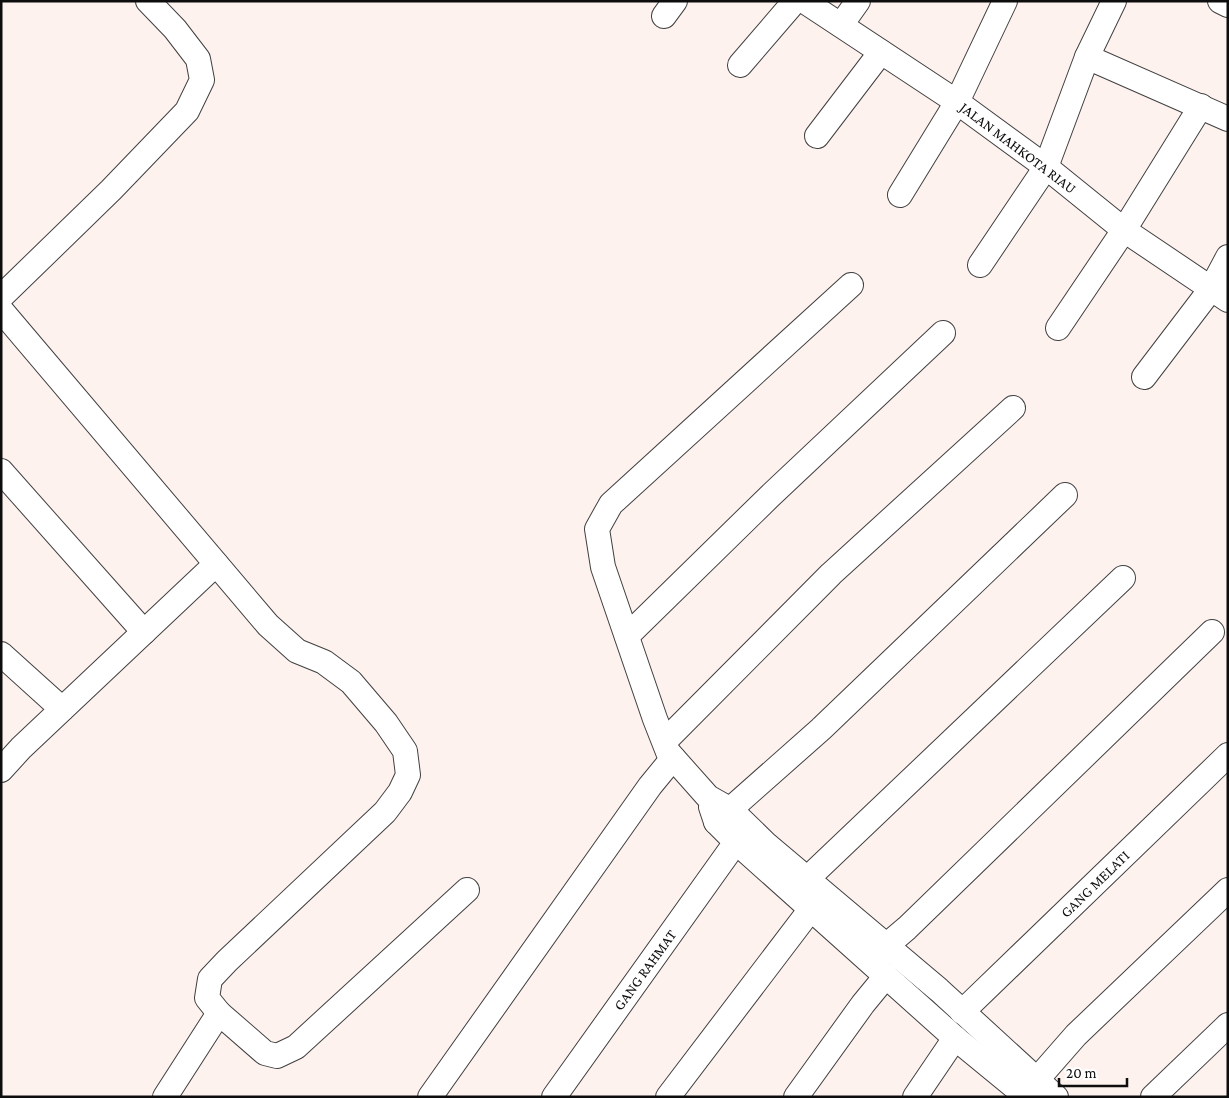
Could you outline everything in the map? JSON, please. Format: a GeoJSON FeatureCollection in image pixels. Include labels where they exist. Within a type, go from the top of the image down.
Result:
{"type":"FeatureCollection","features":[{"type":"Feature","properties":{"kind":"street"},"geometry":{"type":"LineString","coordinates":[[1,297],[111,190],[188,111],[202,80],[198,58],[175,29],[148,1]]}},
{"type":"Feature","properties":{"kind":"street"},"geometry":{"type":"LineString","coordinates":[[740,65],[795,1]]}},
{"type":"Feature","properties":{"kind":"street","name":"JALAN MAHKOTA RIAU"},"geometry":{"type":"LineString","coordinates":[[804,1],[957,102],[1046,167],[1124,230],[1219,294]]}},
{"type":"Feature","properties":{"kind":"street"},"geometry":{"type":"LineString","coordinates":[[841,25],[858,1]]}},
{"type":"Feature","properties":{"kind":"street"},"geometry":{"type":"LineString","coordinates":[[900,195],[957,102],[1006,1]]}},
{"type":"Feature","properties":{"kind":"street"},"geometry":{"type":"LineString","coordinates":[[980,265],[1046,167],[1087,57],[1114,1]]}},
{"type":"Feature","properties":{"kind":"street"},"geometry":{"type":"LineString","coordinates":[[1220,1],[1228,5]]}},
{"type":"Feature","properties":{"kind":"street"},"geometry":{"type":"LineString","coordinates":[[817,136],[881,52]]}},
{"type":"Feature","properties":{"kind":"street"},"geometry":{"type":"LineString","coordinates":[[1087,57],[1228,119]]}},
{"type":"Feature","properties":{"kind":"street"},"geometry":{"type":"LineString","coordinates":[[1058,328],[1124,230],[1201,106]]}},
{"type":"Feature","properties":{"kind":"street"},"geometry":{"type":"LineString","coordinates":[[1144,377],[1219,294],[1228,257]]}},
{"type":"Feature","properties":{"kind":"street"},"geometry":{"type":"LineString","coordinates":[[851,285],[611,504],[597,529],[603,567],[655,719],[669,749],[724,816],[736,842],[814,893],[887,945],[962,1012],[1040,1093]]}},
{"type":"Feature","properties":{"kind":"street"},"geometry":{"type":"LineString","coordinates":[[1,310],[275,632],[297,651],[324,662],[351,682],[386,723],[405,751],[408,775],[400,792],[385,812],[210,979],[207,998],[218,1014],[265,1053],[277,1056],[296,1047],[467,890]]}},
{"type":"Feature","properties":{"kind":"street"},"geometry":{"type":"LineString","coordinates":[[626,636],[769,497],[943,333]]}},
{"type":"Feature","properties":{"kind":"street"},"geometry":{"type":"LineString","coordinates":[[430,1097],[650,786],[669,749],[831,574],[1013,408]]}},
{"type":"Feature","properties":{"kind":"street"},"geometry":{"type":"LineString","coordinates":[[1,471],[144,632]]}},
{"type":"Feature","properties":{"kind":"street"},"geometry":{"type":"LineString","coordinates":[[724,816],[835,716],[1065,495]]}},
{"type":"Feature","properties":{"kind":"street"},"geometry":{"type":"LineString","coordinates":[[1,770],[21,748],[216,564]]}},
{"type":"Feature","properties":{"kind":"street"},"geometry":{"type":"LineString","coordinates":[[668,1097],[814,893],[1123,578]]}},
{"type":"Feature","properties":{"kind":"street"},"geometry":{"type":"LineString","coordinates":[[887,945],[907,928],[1212,632]]}},
{"type":"Feature","properties":{"kind":"street"},"geometry":{"type":"LineString","coordinates":[[1,654],[62,709]]}},
{"type":"Feature","properties":{"kind":"street","name":"GANG MELATI"},"geometry":{"type":"LineString","coordinates":[[962,1012],[1228,755]]}},
{"type":"Feature","properties":{"kind":"street"},"geometry":{"type":"LineString","coordinates":[[724,816],[755,834],[814,893],[886,976],[955,1038],[1040,1093]]}},
{"type":"Feature","properties":{"kind":"street","name":"GANG RAHMAT"},"geometry":{"type":"LineString","coordinates":[[554,1097],[736,842]]}},
{"type":"Feature","properties":{"kind":"street"},"geometry":{"type":"LineString","coordinates":[[1040,1093],[1076,1035],[1228,890]]}},
{"type":"Feature","properties":{"kind":"street"},"geometry":{"type":"LineString","coordinates":[[796,1097],[863,1004],[886,976]]}},
{"type":"Feature","properties":{"kind":"street"},"geometry":{"type":"LineString","coordinates":[[165,1097],[218,1014]]}},
{"type":"Feature","properties":{"kind":"street"},"geometry":{"type":"LineString","coordinates":[[1153,1097],[1228,1026]]}},
{"type":"Feature","properties":{"kind":"street"},"geometry":{"type":"LineString","coordinates":[[915,1097],[955,1038]]}}]}
